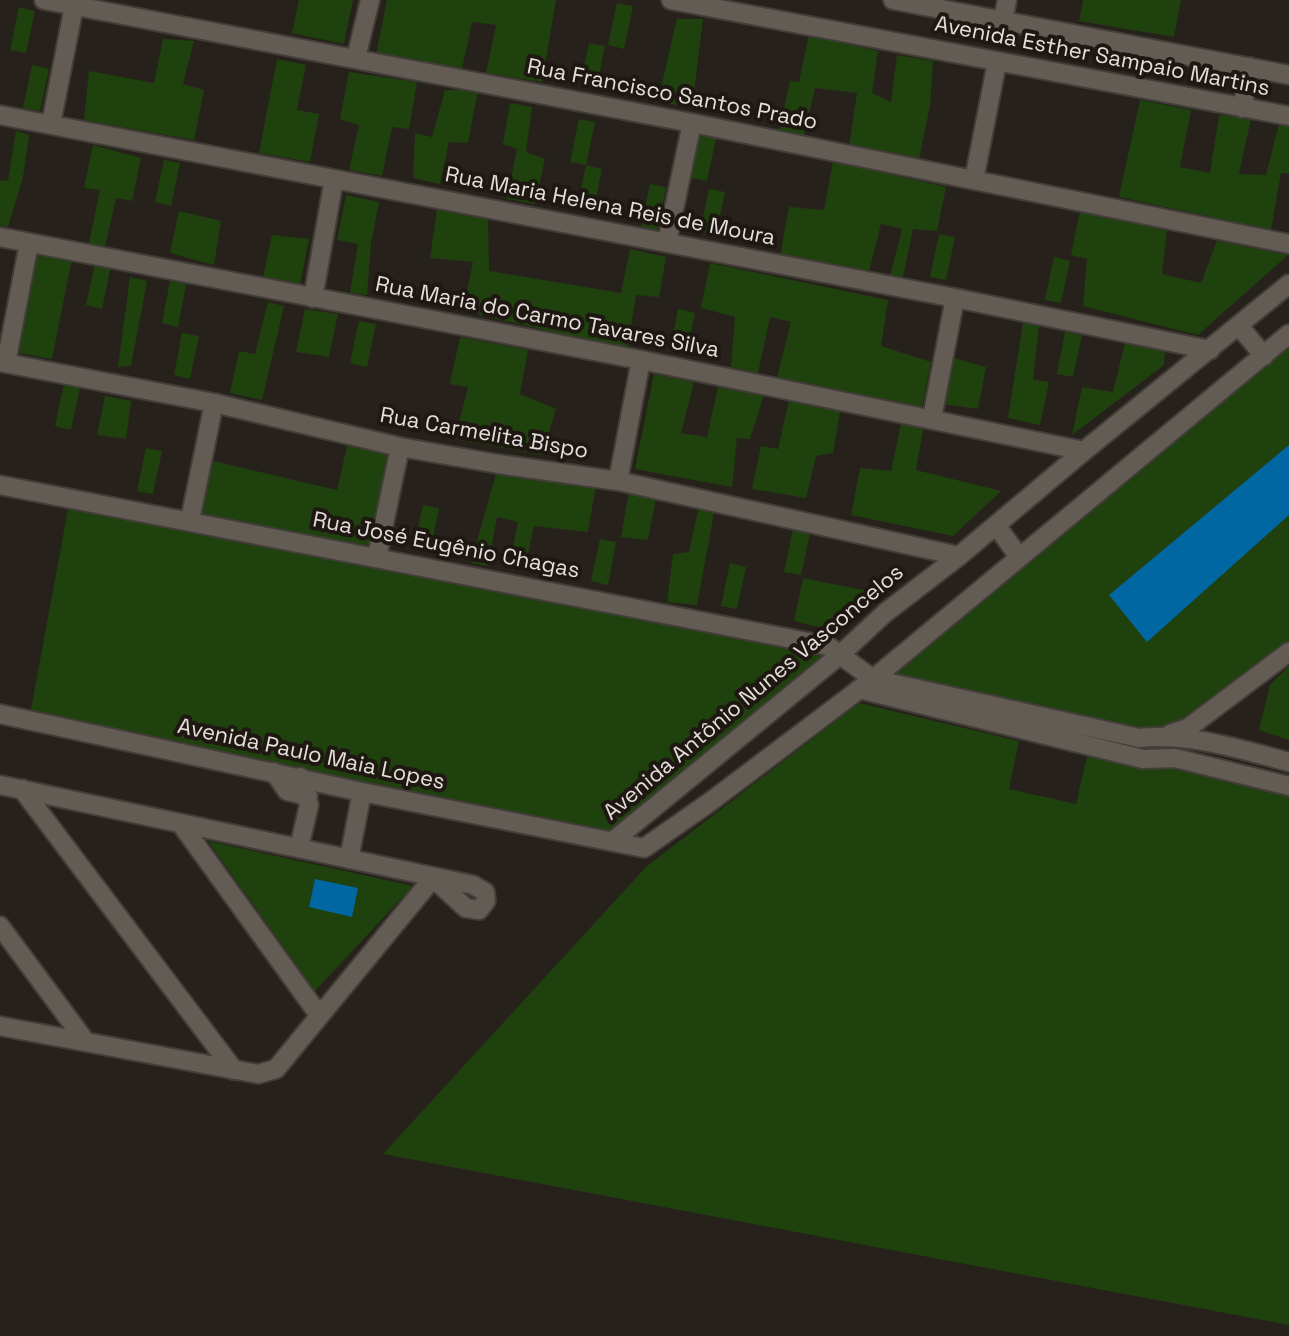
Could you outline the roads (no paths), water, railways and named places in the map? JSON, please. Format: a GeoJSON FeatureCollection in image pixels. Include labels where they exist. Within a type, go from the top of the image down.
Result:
{"type":"FeatureCollection","features":[{"type":"Feature","properties":{"kind":"street","name":"Rua Francisco Santos Prado"},"geometry":{"type":"LineString","coordinates":[[44,0],[692,123],[1289,244]]}},
{"type":"Feature","properties":{"kind":"street"},"geometry":{"type":"LineString","coordinates":[[356,58],[370,0]]}},
{"type":"Feature","properties":{"kind":"street","name":"Avenida Esther Sampaio Martins"},"geometry":{"type":"LineString","coordinates":[[671,0],[1289,116]]}},
{"type":"Feature","properties":{"kind":"street","name":"Avenida Esther Sampaio Martins"},"geometry":{"type":"LineString","coordinates":[[893,0],[1289,75]]}},
{"type":"Feature","properties":{"kind":"street"},"geometry":{"type":"LineString","coordinates":[[1003,21],[1007,0]]}},
{"type":"Feature","properties":{"kind":"street"},"geometry":{"type":"LineString","coordinates":[[51,124],[74,6]]}},
{"type":"Feature","properties":{"kind":"street"},"geometry":{"type":"LineString","coordinates":[[974,180],[997,62]]}},
{"type":"Feature","properties":{"kind":"street"},"geometry":{"type":"LineString","coordinates":[[1242,108],[1250,67]]}},
{"type":"Feature","properties":{"kind":"street","name":"Rua Maria Helena Reis de Moura"},"geometry":{"type":"LineString","coordinates":[[0,115],[667,242],[1210,350]]}},
{"type":"Feature","properties":{"kind":"street"},"geometry":{"type":"LineString","coordinates":[[667,242],[692,123]]}},
{"type":"Feature","properties":{"kind":"street"},"geometry":{"type":"LineString","coordinates":[[313,298],[334,179]]}},
{"type":"Feature","properties":{"kind":"street","name":"Rua Maria do Carmo Tavares Silva"},"geometry":{"type":"LineString","coordinates":[[0,237],[641,360],[1084,451]]}},
{"type":"Feature","properties":{"kind":"street"},"geometry":{"type":"LineString","coordinates":[[3,363],[29,243]]}},
{"type":"Feature","properties":{"kind":"street","name":"Avenida Antônio Nunes Vasconcelos"},"geometry":{"type":"LineString","coordinates":[[613,841],[841,654],[885,613],[959,556],[1289,284]]}},
{"type":"Feature","properties":{"kind":"street"},"geometry":{"type":"LineString","coordinates":[[932,418],[955,298]]}},
{"type":"Feature","properties":{"kind":"street"},"geometry":{"type":"LineString","coordinates":[[1239,326],[1264,356]]}},
{"type":"Feature","properties":{"kind":"street","name":"Avenida Antônio Nunes Vasconcelos"},"geometry":{"type":"LineString","coordinates":[[613,841],[644,848],[710,802],[866,684],[1289,334]]}},
{"type":"Feature","properties":{"kind":"street"},"geometry":{"type":"LineString","coordinates":[[618,481],[641,360]]}},
{"type":"Feature","properties":{"kind":"street","name":"Rua Carmelita Bispo"},"geometry":{"type":"LineString","coordinates":[[3,363],[214,403],[400,447],[618,481],[959,556]]}},
{"type":"Feature","properties":{"kind":"street"},"geometry":{"type":"LineString","coordinates":[[190,520],[214,403]]}},
{"type":"Feature","properties":{"kind":"street"},"geometry":{"type":"LineString","coordinates":[[377,557],[400,447]]}},
{"type":"Feature","properties":{"kind":"street","name":"Rua José Eugênio Chagas"},"geometry":{"type":"LineString","coordinates":[[0,485],[828,646],[841,654],[866,684]]}},
{"type":"Feature","properties":{"kind":"street"},"geometry":{"type":"LineString","coordinates":[[996,525],[1019,557]]}},
{"type":"Feature","properties":{"kind":"street"},"geometry":{"type":"LineString","coordinates":[[866,684],[1139,738],[1166,735],[1188,728],[1289,652]]}},
{"type":"Feature","properties":{"kind":"street"},"geometry":{"type":"LineString","coordinates":[[866,684],[1143,759],[1175,758],[1289,786]]}},
{"type":"Feature","properties":{"kind":"street"},"geometry":{"type":"LineString","coordinates":[[1213,709],[1213,723],[1219,738],[1232,748]]}},
{"type":"Feature","properties":{"kind":"street","name":"Avenida Paulo Maia Lopes"},"geometry":{"type":"LineString","coordinates":[[0,714],[362,792],[613,841]]}},
{"type":"Feature","properties":{"kind":"street"},"geometry":{"type":"LineString","coordinates":[[1166,735],[1192,738],[1289,762]]}},
{"type":"Feature","properties":{"kind":"street"},"geometry":{"type":"LineString","coordinates":[[274,772],[287,791],[308,796]]}},
{"type":"Feature","properties":{"kind":"street"},"geometry":{"type":"LineString","coordinates":[[299,848],[309,805],[300,777]]}},
{"type":"Feature","properties":{"kind":"street"},"geometry":{"type":"LineString","coordinates":[[0,785],[433,878],[276,1069],[258,1074],[0,1026]]}},
{"type":"Feature","properties":{"kind":"street"},"geometry":{"type":"LineString","coordinates":[[22,789],[234,1070]]}},
{"type":"Feature","properties":{"kind":"street"},"geometry":{"type":"LineString","coordinates":[[349,859],[362,792]]}},
{"type":"Feature","properties":{"kind":"street"},"geometry":{"type":"LineString","coordinates":[[181,824],[319,1015]]}},
{"type":"Feature","properties":{"kind":"street"},"geometry":{"type":"LineString","coordinates":[[0,926],[86,1042]]}},
{"type":"Feature","properties":{"kind":"water"},"geometry":{"type":"Polygon","coordinates":[[[1289,445],[1289,515],[1147,642],[1109,595],[1289,445]]]}},
{"type":"Feature","properties":{"kind":"water"},"geometry":{"type":"Polygon","coordinates":[[[315,879],[358,888],[352,917],[309,907],[315,879]]]}}]}
